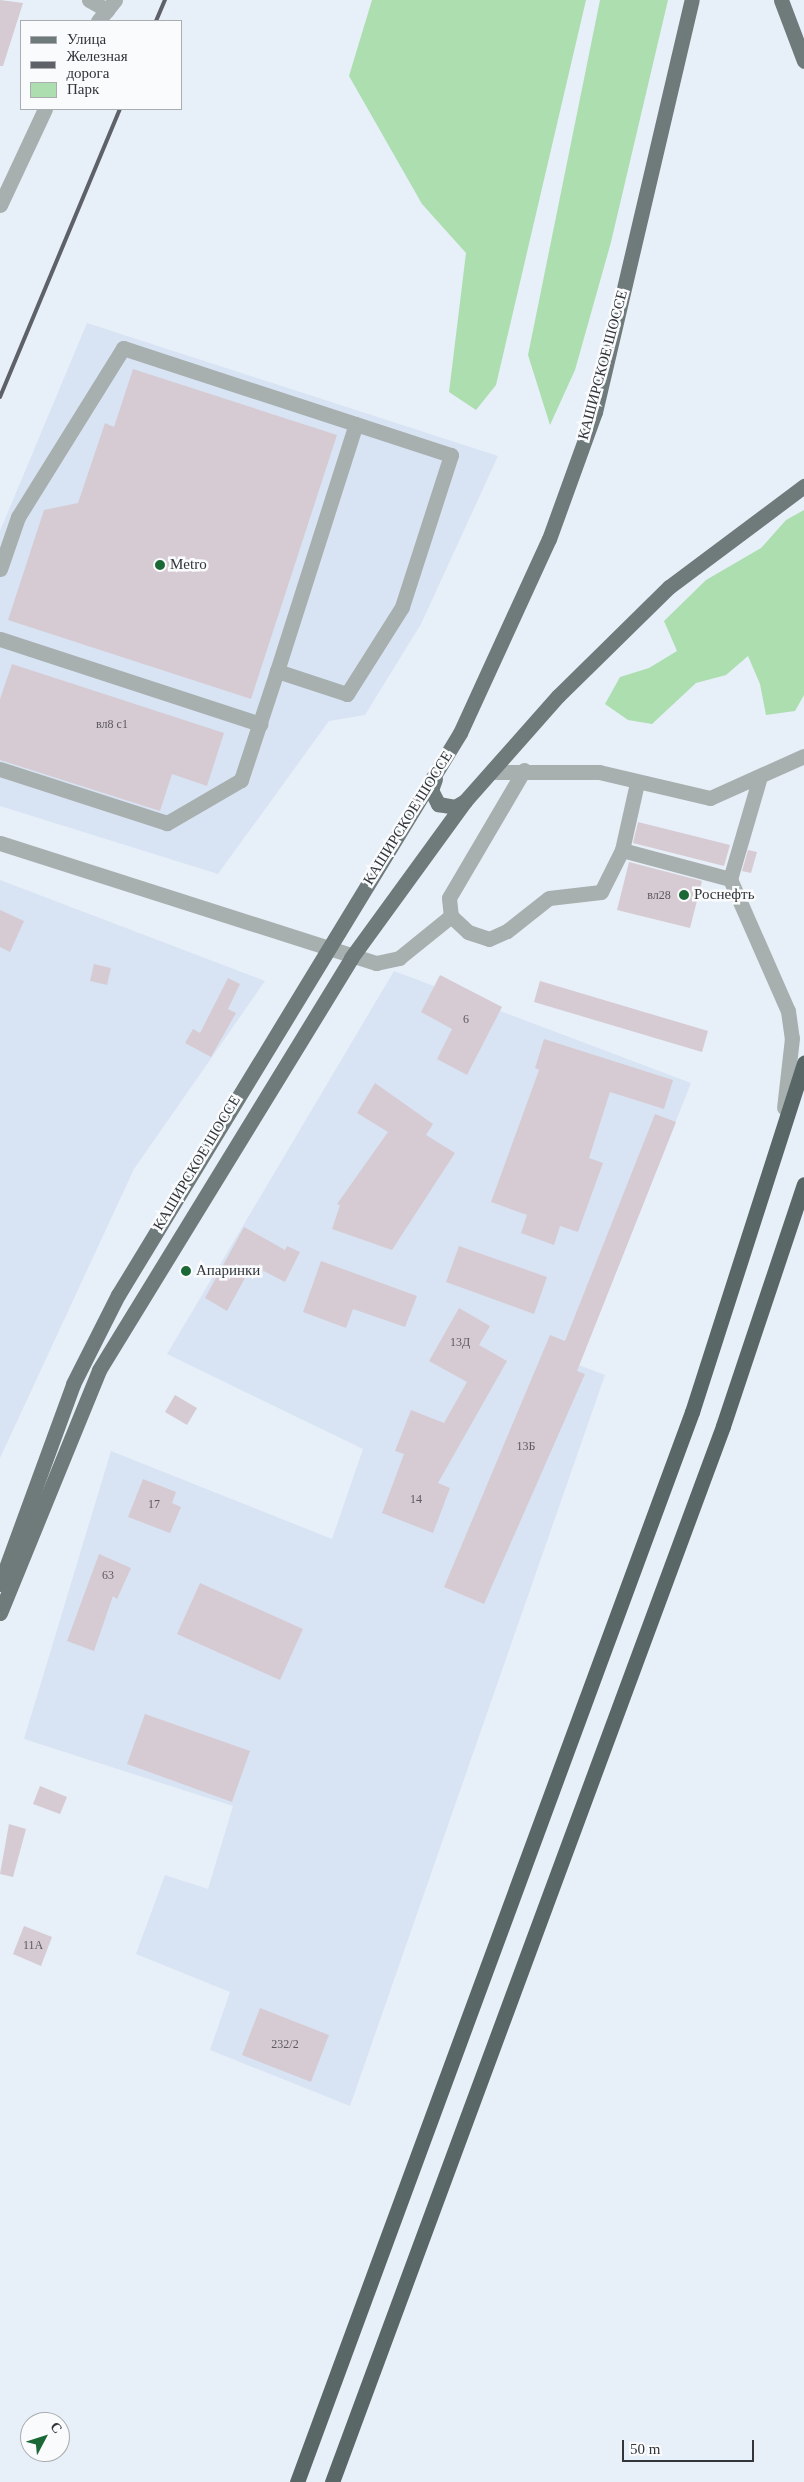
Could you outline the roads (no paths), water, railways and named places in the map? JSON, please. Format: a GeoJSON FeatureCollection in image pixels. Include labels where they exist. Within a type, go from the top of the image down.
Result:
{"type":"FeatureCollection","features":[{"type":"Feature","properties":{"kind":"highway"},"geometry":{"type":"LineString","coordinates":[[298,2482],[689,1421],[804,1063]]}},
{"type":"Feature","properties":{"kind":"highway"},"geometry":{"type":"LineString","coordinates":[[332,2482],[723,1426],[804,1184]]}},
{"type":"Feature","properties":{"kind":"main road","name":"КАШИРСКОЕ ШОССЕ"},"geometry":{"type":"LineString","coordinates":[[0,1584],[73,1384],[118,1294],[437,773],[473,707],[549,539],[594,412],[692,0]]}},
{"type":"Feature","properties":{"kind":"main road"},"geometry":{"type":"LineString","coordinates":[[781,0],[804,61]]}},
{"type":"Feature","properties":{"kind":"main road"},"geometry":{"type":"LineString","coordinates":[[0,1613],[58,1463],[99,1370],[163,1258],[351,958],[465,801],[493,772],[558,696],[669,587],[804,486]]}},
{"type":"Feature","properties":{"kind":"main road"},"geometry":{"type":"LineString","coordinates":[[437,773],[431,790],[438,804],[455,807],[465,801]]}},
{"type":"Feature","properties":{"kind":"street"},"geometry":{"type":"LineString","coordinates":[[89,0],[107,10]]}},
{"type":"Feature","properties":{"kind":"street"},"geometry":{"type":"LineString","coordinates":[[0,205],[45,110]]}},
{"type":"Feature","properties":{"kind":"street"},"geometry":{"type":"LineString","coordinates":[[0,569],[18,517],[123,348],[451,455],[402,608],[347,694],[276,671]]}},
{"type":"Feature","properties":{"kind":"street"},"geometry":{"type":"LineString","coordinates":[[0,769],[167,823],[241,780],[356,424]]}},
{"type":"Feature","properties":{"kind":"street"},"geometry":{"type":"LineString","coordinates":[[0,639],[260,724]]}},
{"type":"Feature","properties":{"kind":"street"},"geometry":{"type":"LineString","coordinates":[[493,772],[524,770],[598,772],[637,783],[710,798],[759,780],[804,756]]}},
{"type":"Feature","properties":{"kind":"street"},"geometry":{"type":"LineString","coordinates":[[524,770],[450,898],[451,916],[468,932],[489,939],[500,935],[549,898],[601,892],[622,850],[637,783]]}},
{"type":"Feature","properties":{"kind":"street"},"geometry":{"type":"LineString","coordinates":[[759,780],[730,879],[788,1011],[789,1082],[772,1167]]}},
{"type":"Feature","properties":{"kind":"street"},"geometry":{"type":"LineString","coordinates":[[0,843],[351,958],[376,963],[399,958],[451,916]]}},
{"type":"Feature","properties":{"kind":"street"},"geometry":{"type":"LineString","coordinates":[[622,850],[730,879]]}},
{"type":"Feature","properties":{"kind":"railway"},"geometry":{"type":"LineString","coordinates":[[156,20],[165,0]]}},
{"type":"Feature","properties":{"kind":"railway"},"geometry":{"type":"LineString","coordinates":[[0,397],[120,110]]}},
{"type":"Feature","properties":{"kind":"place","name":"Metro"},"geometry":{"type":"Point","coordinates":[160,565]}},
{"type":"Feature","properties":{"kind":"place","name":"Роснефть"},"geometry":{"type":"Point","coordinates":[684,895]}},
{"type":"Feature","properties":{"kind":"place","name":"Апаринки"},"geometry":{"type":"Point","coordinates":[186,1271]}}]}
